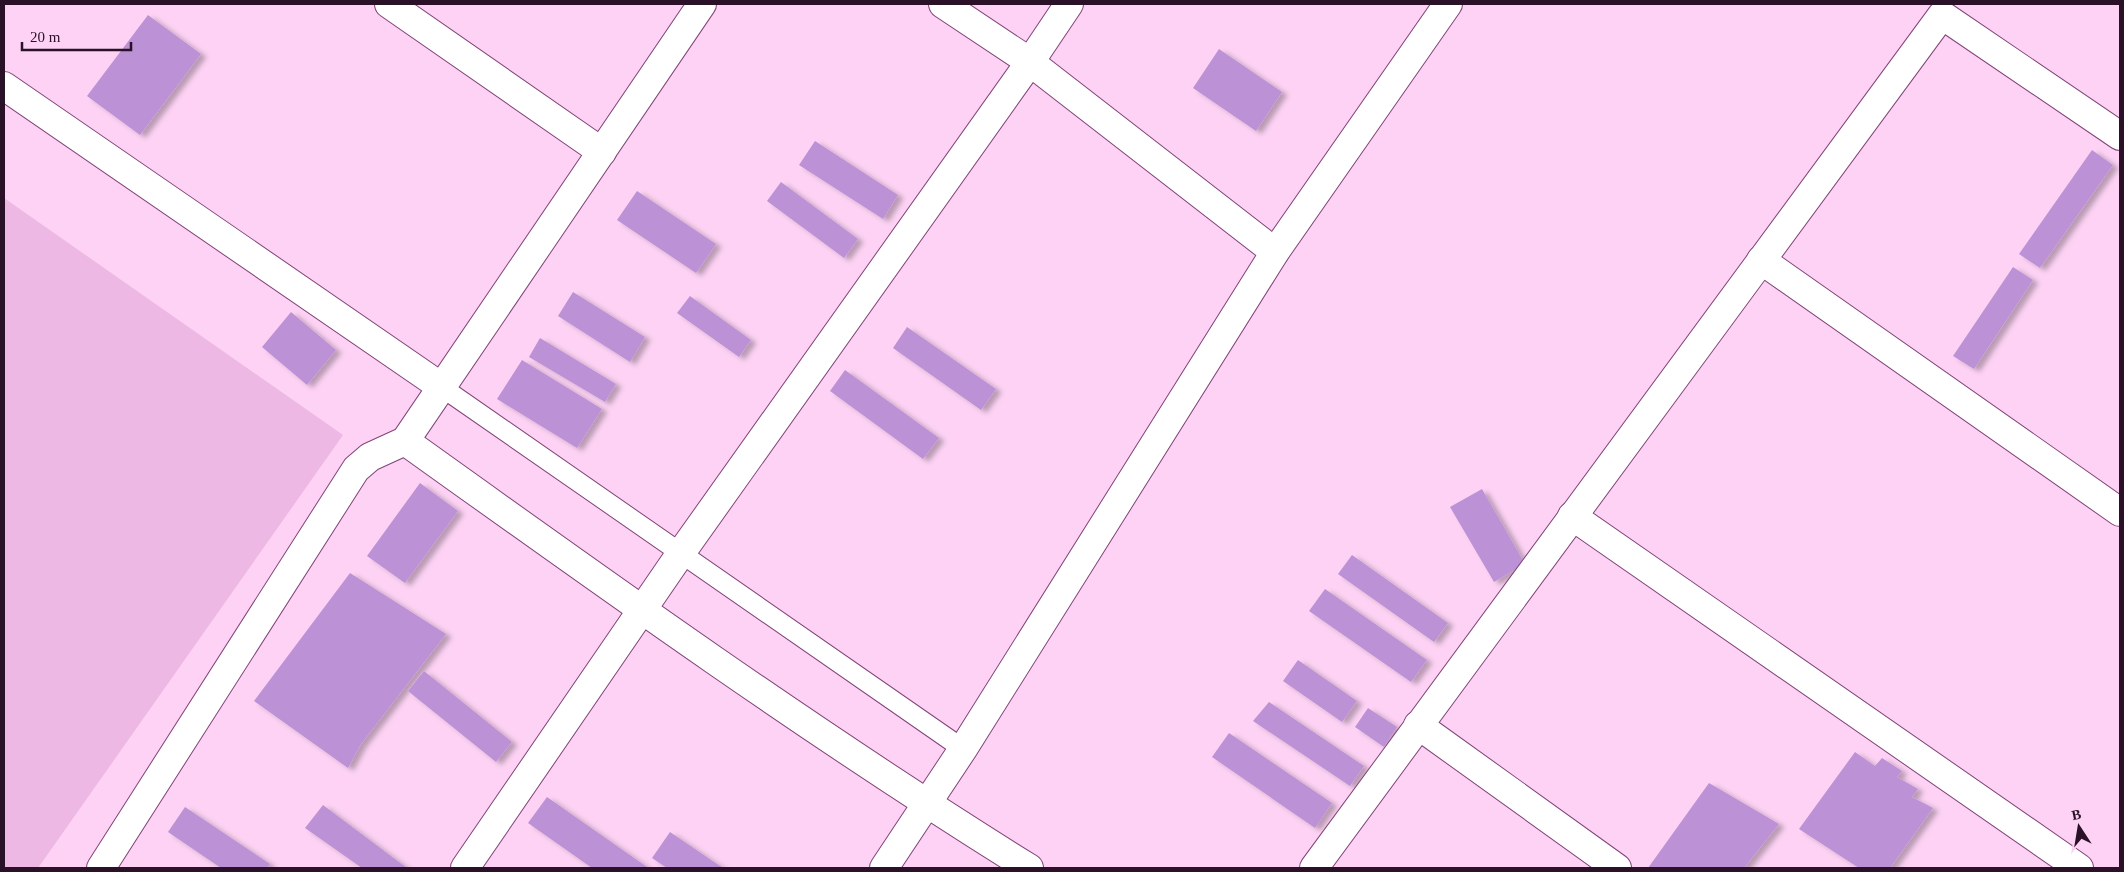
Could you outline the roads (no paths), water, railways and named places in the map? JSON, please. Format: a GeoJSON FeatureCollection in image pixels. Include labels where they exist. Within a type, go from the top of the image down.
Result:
{"type":"FeatureCollection","features":[{"type":"Feature","properties":{"kind":"street"},"geometry":{"type":"LineString","coordinates":[[389,4],[602,152]]}},
{"type":"Feature","properties":{"kind":"street"},"geometry":{"type":"LineString","coordinates":[[101,868],[356,469],[370,457],[405,441],[443,388],[702,4]]}},
{"type":"Feature","properties":{"kind":"street"},"geometry":{"type":"LineString","coordinates":[[943,4],[1030,62],[1274,252]]}},
{"type":"Feature","properties":{"kind":"street"},"geometry":{"type":"LineString","coordinates":[[465,868],[681,553],[1030,62],[1069,4]]}},
{"type":"Feature","properties":{"kind":"street"},"geometry":{"type":"LineString","coordinates":[[884,868],[928,805],[1274,252],[1448,4]]}},
{"type":"Feature","properties":{"kind":"street"},"geometry":{"type":"LineString","coordinates":[[1314,868],[1761,260],[1934,10],[2120,136]]}},
{"type":"Feature","properties":{"kind":"street"},"geometry":{"type":"LineString","coordinates":[[4,86],[443,388]]}},
{"type":"Feature","properties":{"kind":"street"},"geometry":{"type":"LineString","coordinates":[[1761,260],[2120,512]]}},
{"type":"Feature","properties":{"kind":"street"},"geometry":{"type":"LineString","coordinates":[[405,441],[641,611],[928,805],[1029,868]]}},
{"type":"Feature","properties":{"kind":"street"},"geometry":{"type":"LineString","coordinates":[[1572,516],[2078,868]]}},
{"type":"Feature","properties":{"kind":"street"},"geometry":{"type":"LineString","coordinates":[[1418,725],[1617,868]]}},
{"type":"Feature","properties":{"kind":"lane"},"geometry":{"type":"LineString","coordinates":[[443,388],[963,749]]}}]}
